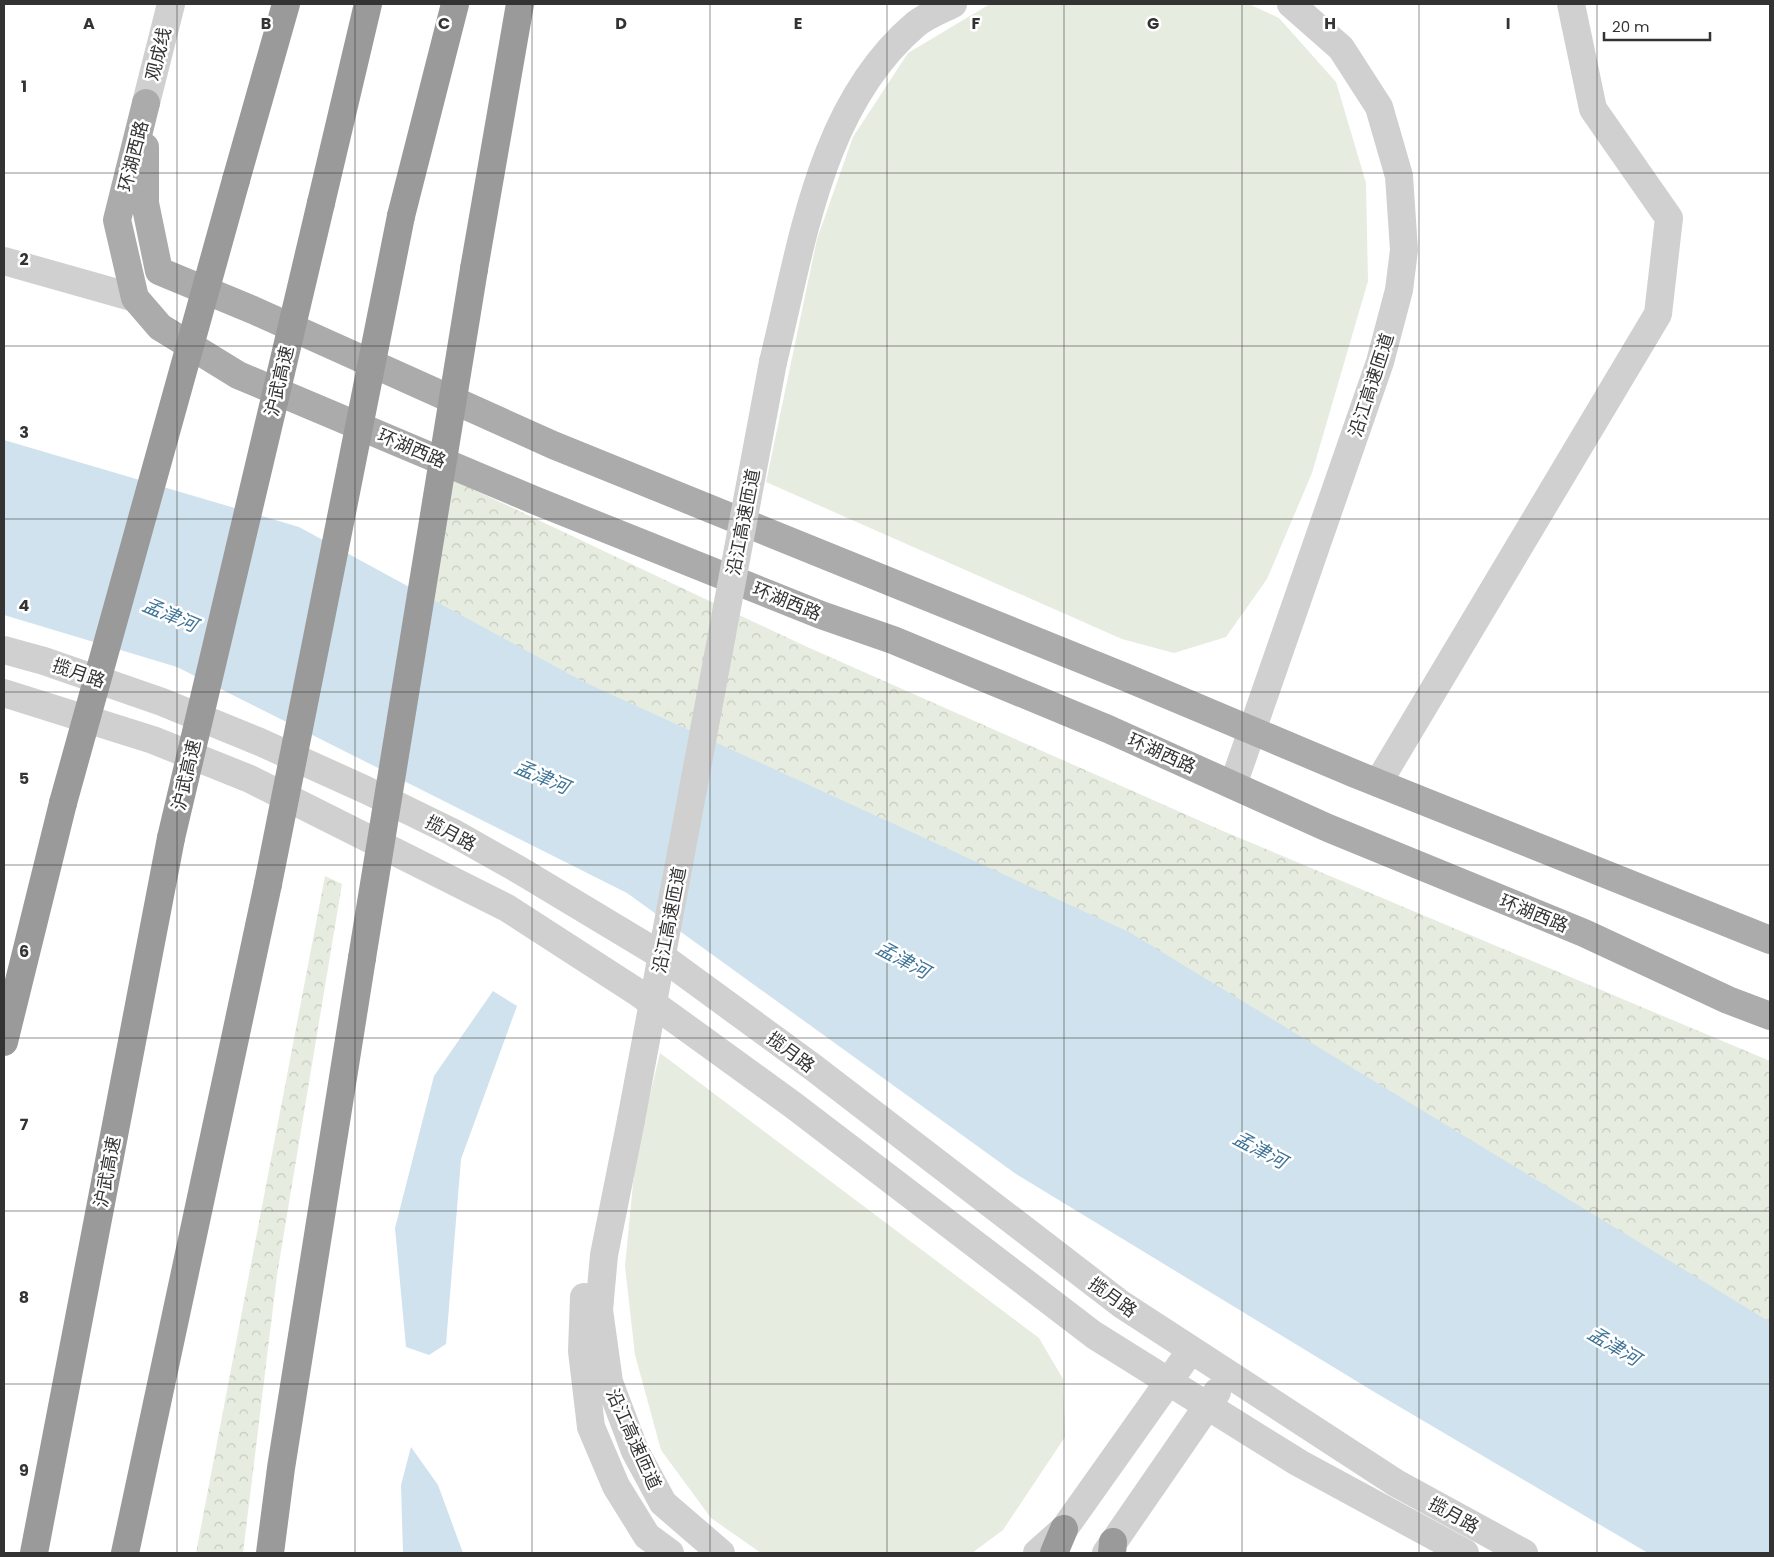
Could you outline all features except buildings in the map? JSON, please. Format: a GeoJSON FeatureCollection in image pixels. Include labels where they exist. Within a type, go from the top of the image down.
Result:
{"type":"FeatureCollection","features":[{"type":"Feature","properties":{"kind":"highway"},"geometry":{"type":"LineString","coordinates":[[4,1042],[63,803],[286,4]]}},
{"type":"Feature","properties":{"kind":"highway","name":"沪武高速"},"geometry":{"type":"LineString","coordinates":[[34,1553],[171,838],[368,4]]}},
{"type":"Feature","properties":{"kind":"highway"},"geometry":{"type":"LineString","coordinates":[[124,1553],[268,884],[401,216],[455,4]]}},
{"type":"Feature","properties":{"kind":"highway"},"geometry":{"type":"LineString","coordinates":[[270,1553],[281,1468],[362,958],[474,269],[520,4]]}},
{"type":"Feature","properties":{"kind":"main road","name":"环湖西路"},"geometry":{"type":"LineString","coordinates":[[146,104],[117,220],[135,298],[160,327],[238,375],[571,515],[821,616],[902,643],[1108,728],[1328,828],[1584,933],[1728,1000],[1770,1016]]}},
{"type":"Feature","properties":{"kind":"main road","name":"环湖西路"},"geometry":{"type":"LineString","coordinates":[[146,104],[145,203],[159,271],[253,310],[553,445],[1378,783],[1770,940]]}},
{"type":"Feature","properties":{"kind":"street","name":"观成线"},"geometry":{"type":"LineString","coordinates":[[146,104],[171,4]]}},
{"type":"Feature","properties":{"kind":"street","name":"沿江高速匝道"},"geometry":{"type":"LineString","coordinates":[[722,1553],[663,1503],[636,1451],[609,1382],[599,1310],[604,1256],[773,362],[814,197],[836,137],[859,90],[885,55],[917,23],[953,4]]}},
{"type":"Feature","properties":{"kind":"street","name":"沿江高速匝道"},"geometry":{"type":"LineString","coordinates":[[1233,785],[1380,362],[1399,290],[1404,250],[1399,176],[1379,107],[1341,48],[1291,4]]}},
{"type":"Feature","properties":{"kind":"street"},"geometry":{"type":"LineString","coordinates":[[1378,783],[1658,314],[1669,218],[1593,109],[1571,4]]}},
{"type":"Feature","properties":{"kind":"street"},"geometry":{"type":"LineString","coordinates":[[4,261],[135,298]]}},
{"type":"Feature","properties":{"kind":"street","name":"揽月路"},"geometry":{"type":"LineString","coordinates":[[4,650],[44,661],[162,702],[260,742],[366,790],[443,828],[521,871],[654,951],[814,1068],[1121,1304],[1396,1483],[1524,1553]]}},
{"type":"Feature","properties":{"kind":"street","name":"揽月路"},"geometry":{"type":"LineString","coordinates":[[4,693],[153,740],[250,779],[507,908],[645,997],[793,1105],[1094,1335],[1299,1463],[1465,1553]]}},
{"type":"Feature","properties":{"kind":"street","name":"沿江高速匝道"},"geometry":{"type":"LineString","coordinates":[[631,1120],[585,1261],[582,1351],[591,1428],[616,1486],[647,1536],[670,1553]]}},
{"type":"Feature","properties":{"kind":"street"},"geometry":{"type":"LineString","coordinates":[[1037,1553],[1059,1541],[1191,1350]]}},
{"type":"Feature","properties":{"kind":"street"},"geometry":{"type":"LineString","coordinates":[[1110,1550],[1229,1374]]}},
{"type":"Feature","properties":{"kind":"green space"},"geometry":{"type":"Polygon","coordinates":[[[990,4],[1249,4],[1279,18],[1336,82],[1366,183],[1368,281],[1312,473],[1267,579],[1226,637],[1174,653],[1122,639],[766,482],[817,239],[853,137],[908,53],[990,4]]]}},
{"type":"Feature","properties":{"kind":"green space"},"geometry":{"type":"Polygon","coordinates":[[[445,476],[805,646],[1223,831],[1770,1061],[1770,1397],[408,679],[445,476]]]}},
{"type":"Feature","properties":{"kind":"green space"},"geometry":{"type":"Polygon","coordinates":[[[325,876],[342,884],[277,1275],[243,1553],[196,1553],[325,876]]]}},
{"type":"Feature","properties":{"kind":"green space"},"geometry":{"type":"Polygon","coordinates":[[[660,1053],[1039,1338],[1063,1379],[1065,1437],[1003,1530],[972,1553],[761,1553],[711,1518],[661,1450],[635,1355],[625,1266],[636,1153],[660,1053]]]}},
{"type":"Feature","properties":{"kind":"water","name":"孟津河"},"geometry":{"type":"Polygon","coordinates":[[[4,440],[299,527],[582,681],[1129,932],[1770,1322],[1770,1553],[1648,1553],[1376,1393],[1016,1174],[627,893],[177,667],[4,615],[4,440]]]}},
{"type":"Feature","properties":{"kind":"water"},"geometry":{"type":"Polygon","coordinates":[[[493,991],[517,1006],[461,1159],[446,1344],[429,1355],[406,1347],[395,1228],[434,1076],[493,991]]]}},
{"type":"Feature","properties":{"kind":"water"},"geometry":{"type":"Polygon","coordinates":[[[411,1447],[438,1485],[463,1553],[403,1553],[401,1485],[411,1447]]]}}]}
